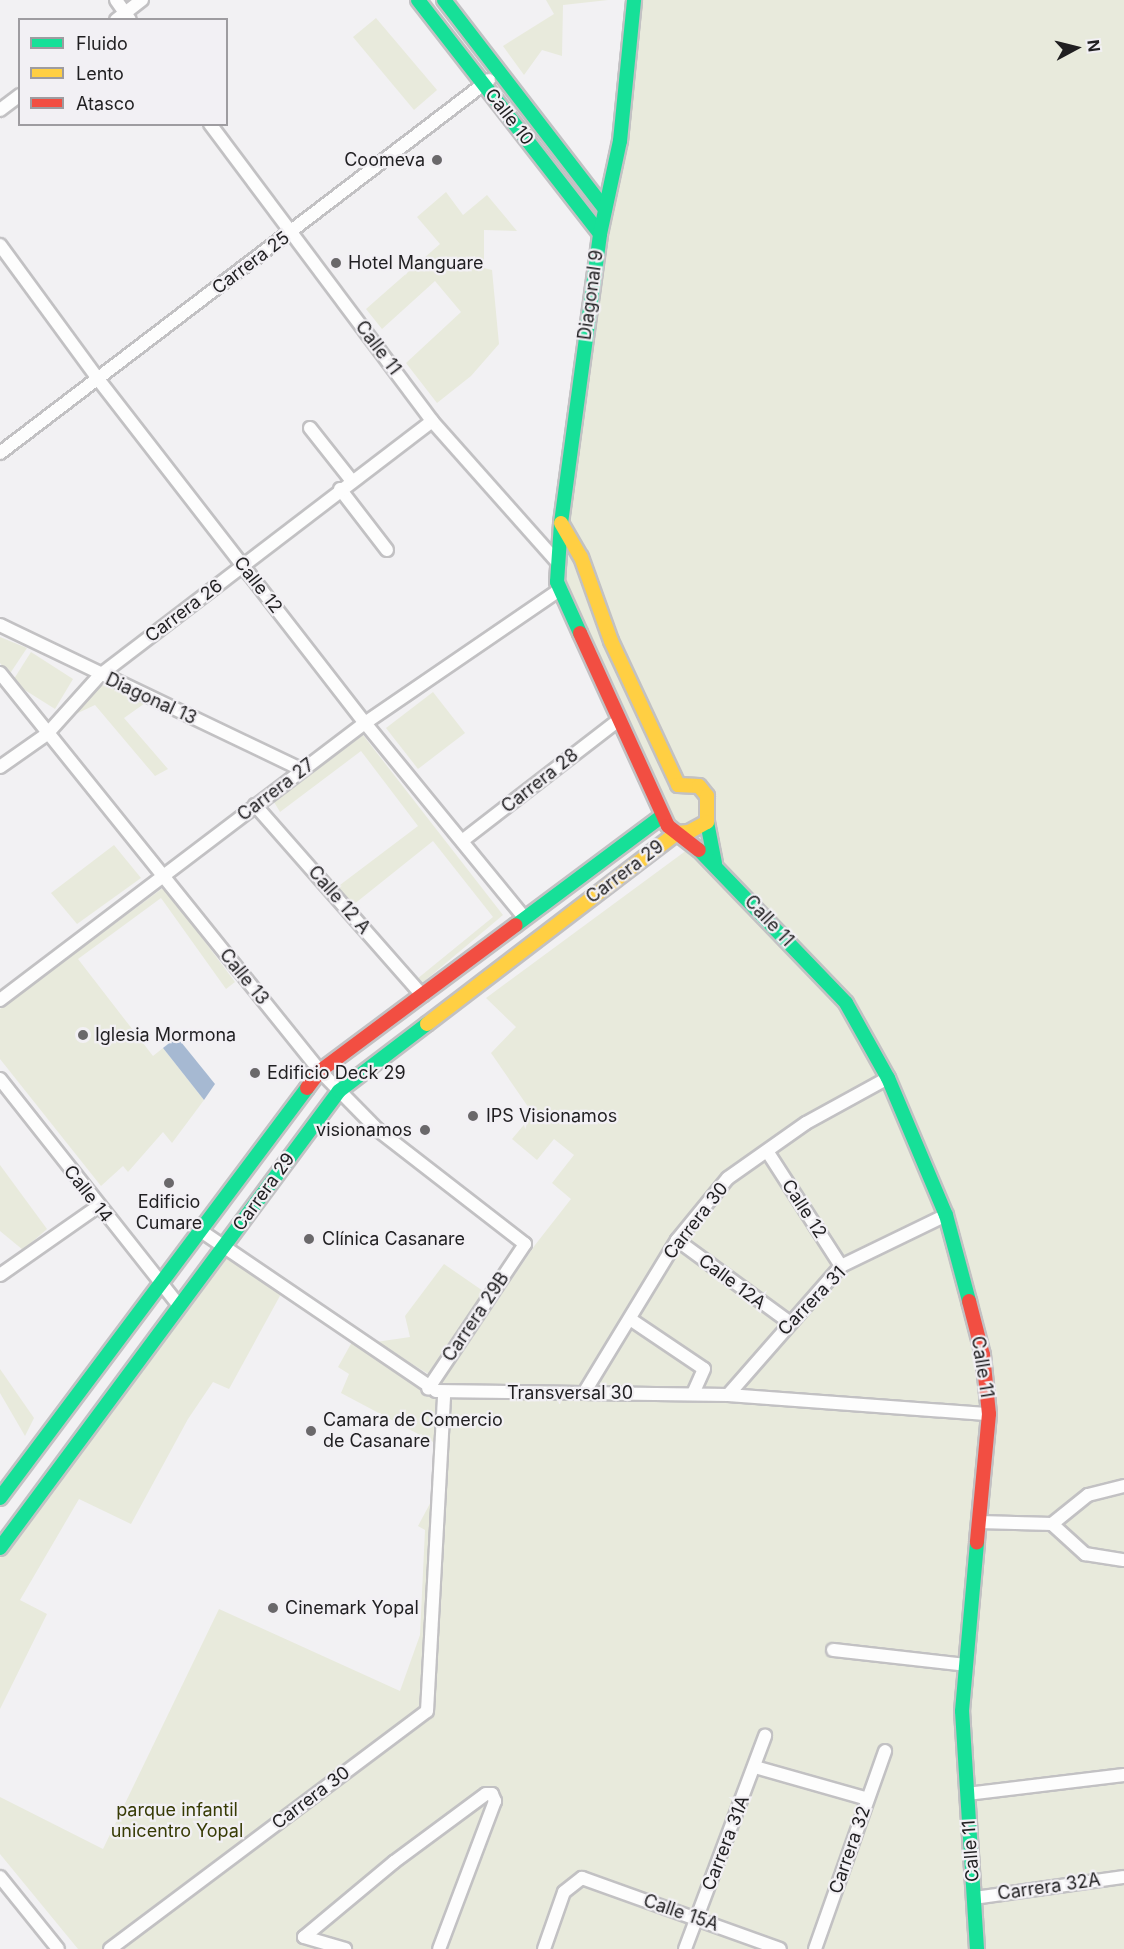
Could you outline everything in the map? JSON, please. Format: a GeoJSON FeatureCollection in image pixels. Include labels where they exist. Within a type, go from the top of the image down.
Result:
{"type":"FeatureCollection","features":[{"type":"Feature","properties":{"kind":"main road","name":"Calle 10"},"geometry":{"type":"LineString","coordinates":[[418,0],[600,234]]}},
{"type":"Feature","properties":{"kind":"main road","name":"Calle 10"},"geometry":{"type":"LineString","coordinates":[[444,0],[605,209]]}},
{"type":"Feature","properties":{"kind":"main road","name":"Diagonal 9"},"geometry":{"type":"LineString","coordinates":[[559,590],[557,562],[561,523],[600,234],[620,141],[633,0]]}},
{"type":"Feature","properties":{"kind":"main road"},"geometry":{"type":"LineString","coordinates":[[561,523],[580,557],[606,630],[678,785]]}},
{"type":"Feature","properties":{"kind":"main road","name":"Calle 11"},"geometry":{"type":"LineString","coordinates":[[559,590],[662,816],[676,833],[715,863],[846,1003],[864,1030],[888,1078],[946,1215],[983,1355],[989,1414],[962,1711],[977,1949]]}},
{"type":"Feature","properties":{"kind":"main road"},"geometry":{"type":"LineString","coordinates":[[662,816],[668,791],[678,785],[690,783],[703,791],[710,809],[707,822],[715,863]]}},
{"type":"Feature","properties":{"kind":"main road","name":"Carrera 29"},"geometry":{"type":"LineString","coordinates":[[0,1497],[159,1282],[201,1231],[320,1071],[662,816]]}},
{"type":"Feature","properties":{"kind":"main road"},"geometry":{"type":"LineString","coordinates":[[676,833],[689,832],[707,822]]}},
{"type":"Feature","properties":{"kind":"main road","name":"Carrera 29"},"geometry":{"type":"LineString","coordinates":[[0,1548],[339,1091],[676,833]]}},
{"type":"Feature","properties":{"kind":"street"},"geometry":{"type":"LineString","coordinates":[[116,0],[124,17],[142,0]]}},
{"type":"Feature","properties":{"kind":"street","name":"Carrera 25"},"geometry":{"type":"LineString","coordinates":[[0,453],[500,72]]}},
{"type":"Feature","properties":{"kind":"street"},"geometry":{"type":"LineString","coordinates":[[0,110],[18,96]]}},
{"type":"Feature","properties":{"kind":"street","name":"Calle 11"},"geometry":{"type":"LineString","coordinates":[[211,126],[432,421],[557,562]]}},
{"type":"Feature","properties":{"kind":"street","name":"Calle 12"},"geometry":{"type":"LineString","coordinates":[[0,245],[98,379],[365,723],[524,917]]}},
{"type":"Feature","properties":{"kind":"street","name":"Carrera 26"},"geometry":{"type":"LineString","coordinates":[[0,767],[47,734],[100,675],[243,566],[339,489],[432,421]]}},
{"type":"Feature","properties":{"kind":"street"},"geometry":{"type":"LineString","coordinates":[[310,428],[351,480]]}},
{"type":"Feature","properties":{"kind":"street"},"geometry":{"type":"LineString","coordinates":[[339,489],[387,550]]}},
{"type":"Feature","properties":{"kind":"street","name":"Carrera 27"},"geometry":{"type":"LineString","coordinates":[[0,1000],[165,878],[255,805],[365,723],[559,590]]}},
{"type":"Feature","properties":{"kind":"street","name":"Diagonal 13"},"geometry":{"type":"LineString","coordinates":[[0,625],[100,675],[303,770]]}},
{"type":"Feature","properties":{"kind":"street","name":"Calle 13"},"geometry":{"type":"LineString","coordinates":[[0,673],[320,1071],[378,1130],[525,1244]]}},
{"type":"Feature","properties":{"kind":"street","name":"Carrera 28"},"geometry":{"type":"LineString","coordinates":[[462,841],[618,721]]}},
{"type":"Feature","properties":{"kind":"street","name":"Calle 12 A"},"geometry":{"type":"LineString","coordinates":[[255,805],[423,996]]}},
{"type":"Feature","properties":{"kind":"street","name":"Carrera 30"},"geometry":{"type":"LineString","coordinates":[[584,1393],[676,1240],[728,1178],[806,1123],[888,1078]]}},
{"type":"Feature","properties":{"kind":"street","name":"Calle 14"},"geometry":{"type":"LineString","coordinates":[[0,1079],[97,1207],[179,1306]]}},
{"type":"Feature","properties":{"kind":"street","name":"Calle 12"},"geometry":{"type":"LineString","coordinates":[[767,1151],[841,1266]]}},
{"type":"Feature","properties":{"kind":"street"},"geometry":{"type":"LineString","coordinates":[[0,1275],[97,1207]]}},
{"type":"Feature","properties":{"kind":"street","name":"Carrera 31"},"geometry":{"type":"LineString","coordinates":[[728,1395],[789,1322],[841,1266],[946,1215]]}},
{"type":"Feature","properties":{"kind":"street","name":"Transversal 30"},"geometry":{"type":"LineString","coordinates":[[201,1231],[223,1249],[428,1389],[444,1392],[728,1395],[989,1414]]}},
{"type":"Feature","properties":{"kind":"street","name":"Calle 12A"},"geometry":{"type":"LineString","coordinates":[[676,1240],[789,1322]]}},
{"type":"Feature","properties":{"kind":"street","name":"Carrera 29B"},"geometry":{"type":"LineString","coordinates":[[428,1389],[525,1244]]}},
{"type":"Feature","properties":{"kind":"street"},"geometry":{"type":"LineString","coordinates":[[630,1319],[704,1369],[693,1394]]}},
{"type":"Feature","properties":{"kind":"street","name":"Carrera 30"},"geometry":{"type":"LineString","coordinates":[[110,1949],[426,1712],[444,1392]]}},
{"type":"Feature","properties":{"kind":"street"},"geometry":{"type":"LineString","coordinates":[[979,1522],[1052,1524],[1088,1495],[1124,1486]]}},
{"type":"Feature","properties":{"kind":"street"},"geometry":{"type":"LineString","coordinates":[[1052,1524],[1085,1554],[1124,1560]]}},
{"type":"Feature","properties":{"kind":"street"},"geometry":{"type":"LineString","coordinates":[[833,1650],[966,1665]]}},
{"type":"Feature","properties":{"kind":"street","name":"Carrera 31A"},"geometry":{"type":"LineString","coordinates":[[685,1949],[765,1736]]}},
{"type":"Feature","properties":{"kind":"street","name":"Carrera 32"},"geometry":{"type":"LineString","coordinates":[[815,1949],[885,1751]]}},
{"type":"Feature","properties":{"kind":"street"},"geometry":{"type":"LineString","coordinates":[[755,1767],[868,1799]]}},
{"type":"Feature","properties":{"kind":"street"},"geometry":{"type":"LineString","coordinates":[[968,1794],[1124,1775]]}},
{"type":"Feature","properties":{"kind":"street"},"geometry":{"type":"LineString","coordinates":[[345,1949],[304,1937],[394,1862],[486,1794],[492,1794],[495,1801],[439,1949]]}},
{"type":"Feature","properties":{"kind":"street"},"geometry":{"type":"LineString","coordinates":[[0,1877],[58,1949]]}},
{"type":"Feature","properties":{"kind":"street","name":"Carrera 32A"},"geometry":{"type":"LineString","coordinates":[[974,1898],[1124,1877]]}},
{"type":"Feature","properties":{"kind":"street","name":"Calle 15A"},"geometry":{"type":"LineString","coordinates":[[543,1949],[564,1892],[582,1878],[780,1949]]}},
{"type":"Feature","properties":{"kind":"green space"},"geometry":{"type":"Polygon","coordinates":[[[546,0],[608,0],[563,5],[562,56],[542,50],[524,75],[503,46],[554,14],[546,0]]]}},
{"type":"Feature","properties":{"kind":"green space","name":"parque infantil unicentro Yopal"},"geometry":{"type":"Polygon","coordinates":[[[640,0],[1124,0],[1124,1949],[78,1949],[0,1854],[0,1797],[103,1849],[219,1609],[400,1691],[420,1635],[425,1530],[418,1526],[434,1496],[437,1444],[341,1393],[349,1374],[338,1367],[352,1342],[426,1393],[436,1391],[535,1245],[571,1199],[552,1183],[574,1155],[554,1139],[537,1160],[512,1139],[533,1114],[491,1053],[516,1027],[486,998],[691,847],[680,835],[567,589],[564,559],[640,0]]]}},
{"type":"Feature","properties":{"kind":"green space"},"geometry":{"type":"Polygon","coordinates":[[[376,18],[437,90],[414,110],[353,37],[376,18]]]}},
{"type":"Feature","properties":{"kind":"green space"},"geometry":{"type":"Polygon","coordinates":[[[446,192],[463,215],[487,195],[517,231],[484,230],[484,268],[492,270],[499,344],[471,376],[437,403],[406,363],[461,312],[435,281],[382,329],[366,309],[440,244],[417,217],[446,192]]]}},
{"type":"Feature","properties":{"kind":"green space"},"geometry":{"type":"Polygon","coordinates":[[[0,637],[27,648],[9,675],[0,663],[0,637]]]}},
{"type":"Feature","properties":{"kind":"green space"},"geometry":{"type":"Polygon","coordinates":[[[31,652],[73,679],[55,709],[12,682],[31,652]]]}},
{"type":"Feature","properties":{"kind":"green space"},"geometry":{"type":"Polygon","coordinates":[[[103,680],[148,701],[124,718],[168,769],[155,776],[95,705],[65,719],[103,680]]]}},
{"type":"Feature","properties":{"kind":"green space"},"geometry":{"type":"Polygon","coordinates":[[[433,692],[465,733],[418,769],[386,728],[433,692]]]}},
{"type":"Feature","properties":{"kind":"green space"},"geometry":{"type":"Polygon","coordinates":[[[363,735],[503,915],[421,984],[417,979],[493,917],[433,841],[353,905],[336,888],[418,826],[361,751],[280,812],[274,802],[363,735]]]}},
{"type":"Feature","properties":{"kind":"green space"},"geometry":{"type":"Polygon","coordinates":[[[114,845],[141,878],[77,924],[51,893],[114,845]]]}},
{"type":"Feature","properties":{"kind":"green space"},"geometry":{"type":"Polygon","coordinates":[[[164,887],[235,982],[226,989],[161,898],[78,959],[153,1056],[163,1048],[204,1100],[172,1143],[163,1132],[128,1172],[123,1166],[101,1186],[0,1059],[0,1009],[164,887]]]}},
{"type":"Feature","properties":{"kind":"green space"},"geometry":{"type":"Polygon","coordinates":[[[0,1165],[47,1229],[23,1250],[0,1231],[0,1165]]]}},
{"type":"Feature","properties":{"kind":"green space"},"geometry":{"type":"Polygon","coordinates":[[[223,1254],[281,1294],[229,1389],[213,1382],[188,1419],[131,1524],[79,1499],[20,1600],[47,1614],[0,1709],[0,1558],[223,1254]]]}},
{"type":"Feature","properties":{"kind":"green space"},"geometry":{"type":"Polygon","coordinates":[[[444,1264],[486,1293],[430,1375],[376,1342],[410,1337],[405,1316],[444,1264]]]}},
{"type":"Feature","properties":{"kind":"green space"},"geometry":{"type":"Polygon","coordinates":[[[0,1369],[34,1418],[25,1436],[0,1393],[0,1369]]]}},
{"type":"Feature","properties":{"kind":"water"},"geometry":{"type":"Polygon","coordinates":[[[177,1037],[215,1084],[204,1100],[163,1048],[177,1037]]]}},
{"type":"Feature","properties":{"kind":"traffic: fast"},"geometry":{"type":"LineString","coordinates":[[418,0],[600,234]]}},
{"type":"Feature","properties":{"kind":"traffic: fast"},"geometry":{"type":"LineString","coordinates":[[444,0],[605,209]]}},
{"type":"Feature","properties":{"kind":"traffic: fast"},"geometry":{"type":"LineString","coordinates":[[580,633],[557,582],[561,523],[600,234],[620,141],[634,0]]}},
{"type":"Feature","properties":{"kind":"traffic: fast"},"geometry":{"type":"LineString","coordinates":[[516,925],[662,816]]}},
{"type":"Feature","properties":{"kind":"traffic: fast"},"geometry":{"type":"LineString","coordinates":[[707,822],[715,863]]}},
{"type":"Feature","properties":{"kind":"traffic: fast"},"geometry":{"type":"LineString","coordinates":[[699,850],[846,1003],[888,1078],[946,1215],[969,1301]]}},
{"type":"Feature","properties":{"kind":"traffic: fast"},"geometry":{"type":"LineString","coordinates":[[0,1548],[339,1091],[427,1024]]}},
{"type":"Feature","properties":{"kind":"traffic: fast"},"geometry":{"type":"LineString","coordinates":[[0,1498],[307,1088]]}},
{"type":"Feature","properties":{"kind":"traffic: fast"},"geometry":{"type":"LineString","coordinates":[[977,1542],[962,1711],[977,1949]]}},
{"type":"Feature","properties":{"kind":"traffic: slow"},"geometry":{"type":"LineString","coordinates":[[561,523],[581,557],[611,641],[678,785],[699,786],[707,796],[707,822],[689,832],[677,833]]}},
{"type":"Feature","properties":{"kind":"traffic: slow"},"geometry":{"type":"LineString","coordinates":[[427,1024],[677,833]]}},
{"type":"Feature","properties":{"kind":"traffic: jam"},"geometry":{"type":"LineString","coordinates":[[580,633],[668,826],[699,850]]}},
{"type":"Feature","properties":{"kind":"traffic: jam"},"geometry":{"type":"LineString","coordinates":[[307,1088],[320,1071],[516,925]]}},
{"type":"Feature","properties":{"kind":"traffic: jam"},"geometry":{"type":"LineString","coordinates":[[969,1301],[983,1355],[989,1414],[977,1542]]}},
{"type":"Feature","properties":{"kind":"place","name":"Coomeva"},"geometry":{"type":"Point","coordinates":[437,160]}},
{"type":"Feature","properties":{"kind":"place","name":"Hotel Manguare"},"geometry":{"type":"Point","coordinates":[336,263]}},
{"type":"Feature","properties":{"kind":"place","name":"Iglesia Mormona"},"geometry":{"type":"Point","coordinates":[83,1035]}},
{"type":"Feature","properties":{"kind":"place","name":"Edificio Deck 29"},"geometry":{"type":"Point","coordinates":[255,1073]}},
{"type":"Feature","properties":{"kind":"place","name":"IPS Visionamos"},"geometry":{"type":"Point","coordinates":[473,1116]}},
{"type":"Feature","properties":{"kind":"place","name":"visionamos"},"geometry":{"type":"Point","coordinates":[425,1130]}},
{"type":"Feature","properties":{"kind":"place","name":"Edificio Cumare"},"geometry":{"type":"Point","coordinates":[169,1183]}},
{"type":"Feature","properties":{"kind":"place","name":"Clínica Casanare"},"geometry":{"type":"Point","coordinates":[309,1239]}},
{"type":"Feature","properties":{"kind":"place","name":"Camara de Comercio de Casanare"},"geometry":{"type":"Point","coordinates":[311,1431]}},
{"type":"Feature","properties":{"kind":"place","name":"Cinemark Yopal"},"geometry":{"type":"Point","coordinates":[273,1608]}}]}
